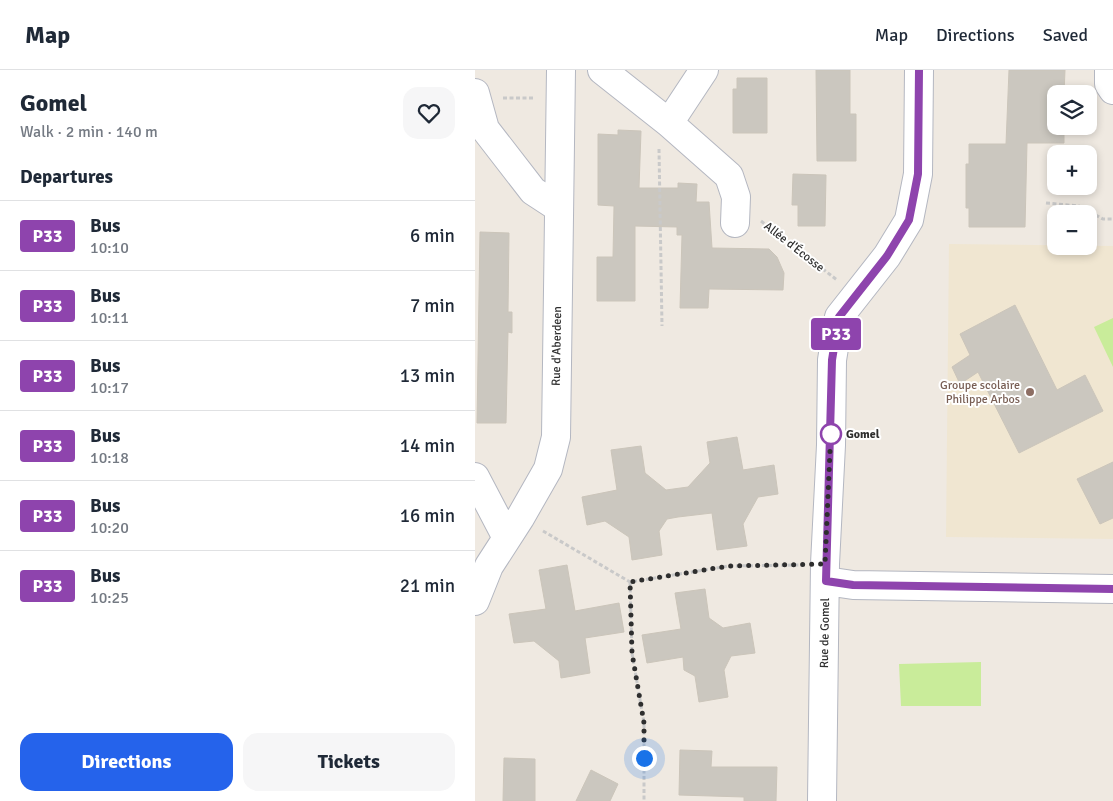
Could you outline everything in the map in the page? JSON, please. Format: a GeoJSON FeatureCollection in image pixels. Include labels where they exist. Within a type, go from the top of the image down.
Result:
{"type":"FeatureCollection","features":[{"type":"Feature","properties":{"kind":"street","name":"Rue d'Aberdeen"},"geometry":{"type":"LineString","coordinates":[[475,601],[489,566],[514,528],[548,469],[556,437],[561,70]]}},
{"type":"Feature","properties":{"kind":"street"},"geometry":{"type":"LineString","coordinates":[[602,70],[669,123],[729,176],[735,210]]}},
{"type":"Feature","properties":{"kind":"street"},"geometry":{"type":"LineString","coordinates":[[669,123],[704,70]]}},
{"type":"Feature","properties":{"kind":"street","name":"Rue de Gomel"},"geometry":{"type":"LineString","coordinates":[[823,801],[826,573],[832,360],[839,317],[855,294],[887,256],[909,220],[918,174],[919,70]]}},
{"type":"Feature","properties":{"kind":"street"},"geometry":{"type":"LineString","coordinates":[[1109,70],[1109,84],[1113,90]]}},
{"type":"Feature","properties":{"kind":"street"},"geometry":{"type":"LineString","coordinates":[[476,95],[485,129],[533,191],[559,208]]}},
{"type":"Feature","properties":{"kind":"street"},"geometry":{"type":"LineString","coordinates":[[475,477],[514,528]]}},
{"type":"Feature","properties":{"kind":"street"},"geometry":{"type":"LineString","coordinates":[[826,573],[853,585],[1113,590]]}},
{"type":"Feature","properties":{"kind":"path"},"geometry":{"type":"LineString","coordinates":[[476,95],[561,98]]}},
{"type":"Feature","properties":{"kind":"path"},"geometry":{"type":"LineString","coordinates":[[662,326],[659,141],[669,123]]}},
{"type":"Feature","properties":{"kind":"path"},"geometry":{"type":"LineString","coordinates":[[1046,203],[1079,206],[1103,219],[1113,219]]}},
{"type":"Feature","properties":{"kind":"path","name":"Allée d'Écosse"},"geometry":{"type":"LineString","coordinates":[[735,210],[753,216],[855,294]]}},
{"type":"Feature","properties":{"kind":"path"},"geometry":{"type":"LineString","coordinates":[[514,528],[630,582],[729,566],[826,573]]}},
{"type":"Feature","properties":{"kind":"path"},"geometry":{"type":"LineString","coordinates":[[630,582],[632,653],[644,723],[644,801]]}},
{"type":"Feature","properties":{"kind":"shaded area","name":"Groupe scolaire Philippe Arbos"},"geometry":{"type":"Polygon","coordinates":[[[949,244],[1047,245],[1047,255],[1097,255],[1097,246],[1113,246],[1113,539],[946,537],[949,244]]]}},
{"type":"Feature","properties":{"kind":"green space"},"geometry":{"type":"Polygon","coordinates":[[[1113,318],[1113,367],[1094,327],[1113,318]]]}},
{"type":"Feature","properties":{"kind":"green space"},"geometry":{"type":"Polygon","coordinates":[[[981,662],[981,706],[901,706],[899,664],[981,662]]]}},
{"type":"Feature","properties":{"kind":"building"},"geometry":{"type":"Polygon","coordinates":[[[816,70],[850,70],[850,114],[856,114],[856,161],[817,161],[816,70]]]}},
{"type":"Feature","properties":{"kind":"building"},"geometry":{"type":"Polygon","coordinates":[[[1009,70],[1065,70],[1064,85],[1047,85],[1047,135],[1064,135],[1064,143],[1027,143],[1025,227],[969,227],[969,208],[966,208],[966,164],[969,164],[969,144],[1006,144],[1009,70]]]}},
{"type":"Feature","properties":{"kind":"building"},"geometry":{"type":"Polygon","coordinates":[[[737,78],[767,78],[767,133],[733,133],[733,89],[737,89],[737,78]]]}},
{"type":"Feature","properties":{"kind":"building"},"geometry":{"type":"Polygon","coordinates":[[[618,130],[641,131],[639,188],[678,188],[678,183],[697,184],[696,202],[709,202],[712,248],[769,249],[777,257],[784,273],[783,290],[709,289],[708,308],[680,308],[682,235],[677,235],[677,227],[635,226],[635,301],[597,301],[597,257],[613,257],[614,206],[598,205],[598,134],[618,135],[618,130]]]}},
{"type":"Feature","properties":{"kind":"building"},"geometry":{"type":"Polygon","coordinates":[[[793,174],[826,175],[825,226],[798,226],[798,205],[792,205],[793,174]]]}},
{"type":"Feature","properties":{"kind":"building"},"geometry":{"type":"Polygon","coordinates":[[[480,232],[509,233],[508,312],[512,312],[512,333],[508,332],[506,423],[477,423],[480,232]]]}},
{"type":"Feature","properties":{"kind":"building"},"geometry":{"type":"Polygon","coordinates":[[[1015,305],[1057,390],[1085,375],[1103,411],[1019,453],[978,372],[960,384],[952,367],[970,355],[960,334],[1015,305]]]}},
{"type":"Feature","properties":{"kind":"building"},"geometry":{"type":"Polygon","coordinates":[[[737,437],[743,470],[774,465],[778,494],[758,497],[743,524],[747,546],[717,550],[712,513],[678,517],[667,519],[659,531],[662,555],[632,560],[629,537],[605,521],[587,525],[582,497],[617,490],[611,450],[641,446],[645,473],[666,490],[688,487],[710,463],[707,442],[737,437]]]}},
{"type":"Feature","properties":{"kind":"building"},"geometry":{"type":"Polygon","coordinates":[[[1113,462],[1113,518],[1100,524],[1077,479],[1113,462]]]}},
{"type":"Feature","properties":{"kind":"building"},"geometry":{"type":"Polygon","coordinates":[[[567,565],[575,611],[619,603],[624,632],[585,638],[590,673],[561,678],[559,661],[534,641],[514,643],[509,614],[546,609],[539,570],[567,565]]]}},
{"type":"Feature","properties":{"kind":"building"},"geometry":{"type":"Polygon","coordinates":[[[705,589],[709,618],[723,628],[750,623],[755,653],[731,656],[724,670],[728,697],[699,702],[695,676],[684,670],[683,657],[647,663],[642,635],[681,629],[675,593],[705,589]]]}},
{"type":"Feature","properties":{"kind":"building"},"geometry":{"type":"Polygon","coordinates":[[[680,750],[712,751],[711,767],[777,767],[776,801],[744,801],[744,797],[679,795],[680,750]]]}},
{"type":"Feature","properties":{"kind":"building"},"geometry":{"type":"Polygon","coordinates":[[[504,758],[535,759],[535,801],[503,801],[504,758]]]}},
{"type":"Feature","properties":{"kind":"building"},"geometry":{"type":"Polygon","coordinates":[[[591,770],[618,784],[610,801],[576,801],[591,770]]]}},
{"type":"Feature","properties":{"kind":"bus line","name":"P33"},"geometry":{"type":"LineString","coordinates":[[919,70],[918,174],[909,220],[887,256],[855,294],[839,317],[832,360],[826,581],[853,585],[1113,589]]}},
{"type":"Feature","properties":{"kind":"place","name":"Groupe scolaire Philippe Arbos"},"geometry":{"type":"Point","coordinates":[1030,392]}},
{"type":"Feature","properties":{"kind":"place","name":"Gomel"},"geometry":{"type":"Point","coordinates":[831,434]}},
{"type":"Feature","properties":{"kind":"route"},"geometry":{"type":"LineString","coordinates":[[644,758],[644,723],[632,653],[630,582],[729,566],[825,564],[831,428],[831,434]]}}]}
